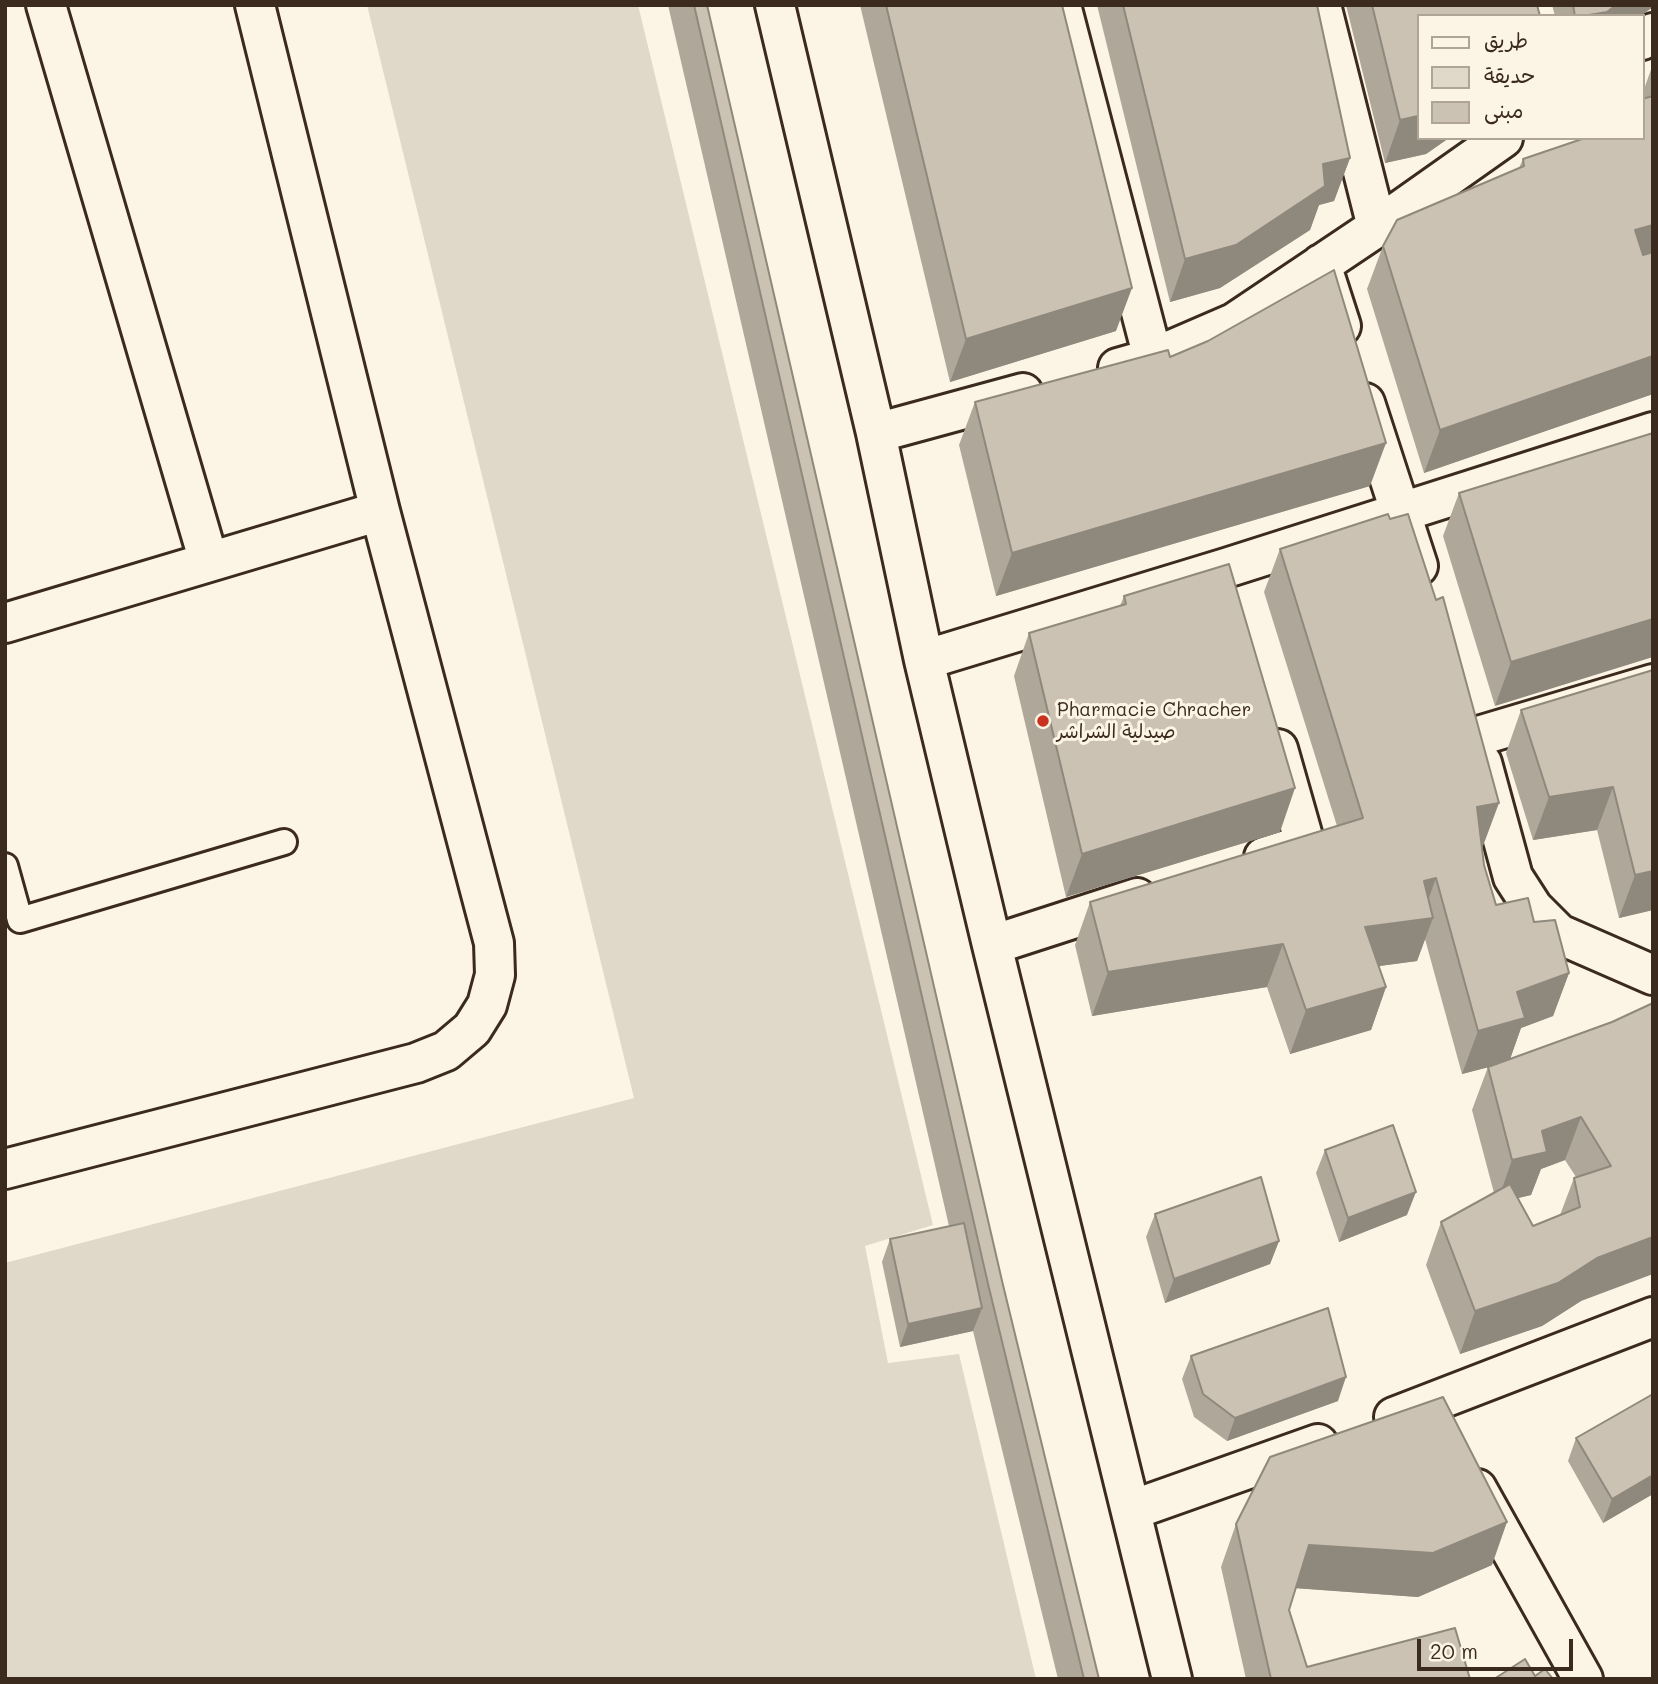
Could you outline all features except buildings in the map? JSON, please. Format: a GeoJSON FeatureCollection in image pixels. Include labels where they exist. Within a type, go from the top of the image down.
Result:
{"type":"FeatureCollection","features":[{"type":"Feature","properties":{"kind":"street"},"geometry":{"type":"LineString","coordinates":[[46,5],[209,562]]}},
{"type":"Feature","properties":{"kind":"street"},"geometry":{"type":"LineString","coordinates":[[5,1168],[416,1063],[446,1051],[472,1030],[487,1005],[495,975],[494,943],[380,511],[255,5]]}},
{"type":"Feature","properties":{"kind":"street"},"geometry":{"type":"LineString","coordinates":[[775,5],[876,433],[924,660],[1172,1679]]}},
{"type":"Feature","properties":{"kind":"street"},"geometry":{"type":"LineString","coordinates":[[1062,5],[1153,358]]}},
{"type":"Feature","properties":{"kind":"street"},"geometry":{"type":"LineString","coordinates":[[1321,5],[1377,227]]}},
{"type":"Feature","properties":{"kind":"street"},"geometry":{"type":"LineString","coordinates":[[876,433],[1153,358],[1234,323],[1500,140]]}},
{"type":"Feature","properties":{"kind":"street"},"geometry":{"type":"LineString","coordinates":[[1321,264],[1427,592]]}},
{"type":"Feature","properties":{"kind":"street"},"geometry":{"type":"LineString","coordinates":[[924,660],[1230,581],[1401,513],[1653,432]]}},
{"type":"Feature","properties":{"kind":"street"},"geometry":{"type":"LineString","coordinates":[[7,613],[209,562],[380,511]]}},
{"type":"Feature","properties":{"kind":"street"},"geometry":{"type":"LineString","coordinates":[[1653,684],[1470,724],[1513,877],[1533,908],[1559,934],[1653,975]]}},
{"type":"Feature","properties":{"kind":"street"},"geometry":{"type":"LineString","coordinates":[[1227,869],[1305,844],[1268,713]]}},
{"type":"Feature","properties":{"kind":"street"},"geometry":{"type":"LineString","coordinates":[[992,945],[1175,886]]}},
{"type":"Feature","properties":{"kind":"street"},"geometry":{"type":"LineString","coordinates":[[1132,1510],[1358,1430],[1436,1416],[1653,1317]]}},
{"type":"Feature","properties":{"kind":"street"},"geometry":{"type":"LineString","coordinates":[[1463,1464],[1583,1679]]}},
{"type":"Feature","properties":{"kind":"lane"},"geometry":{"type":"LineString","coordinates":[[5,866],[20,920],[284,842]]}},
{"type":"Feature","properties":{"kind":"green space"},"geometry":{"type":"Polygon","coordinates":[[[367,5],[638,5],[933,1225],[865,1246],[888,1363],[959,1354],[1036,1679],[5,1679],[5,1263],[634,1098],[367,5]]]}},
{"type":"Feature","properties":{"kind":"place","name":"Pharmacie Chracher صيدلية الشراشر"},"geometry":{"type":"Point","coordinates":[1043,721]}}]}
